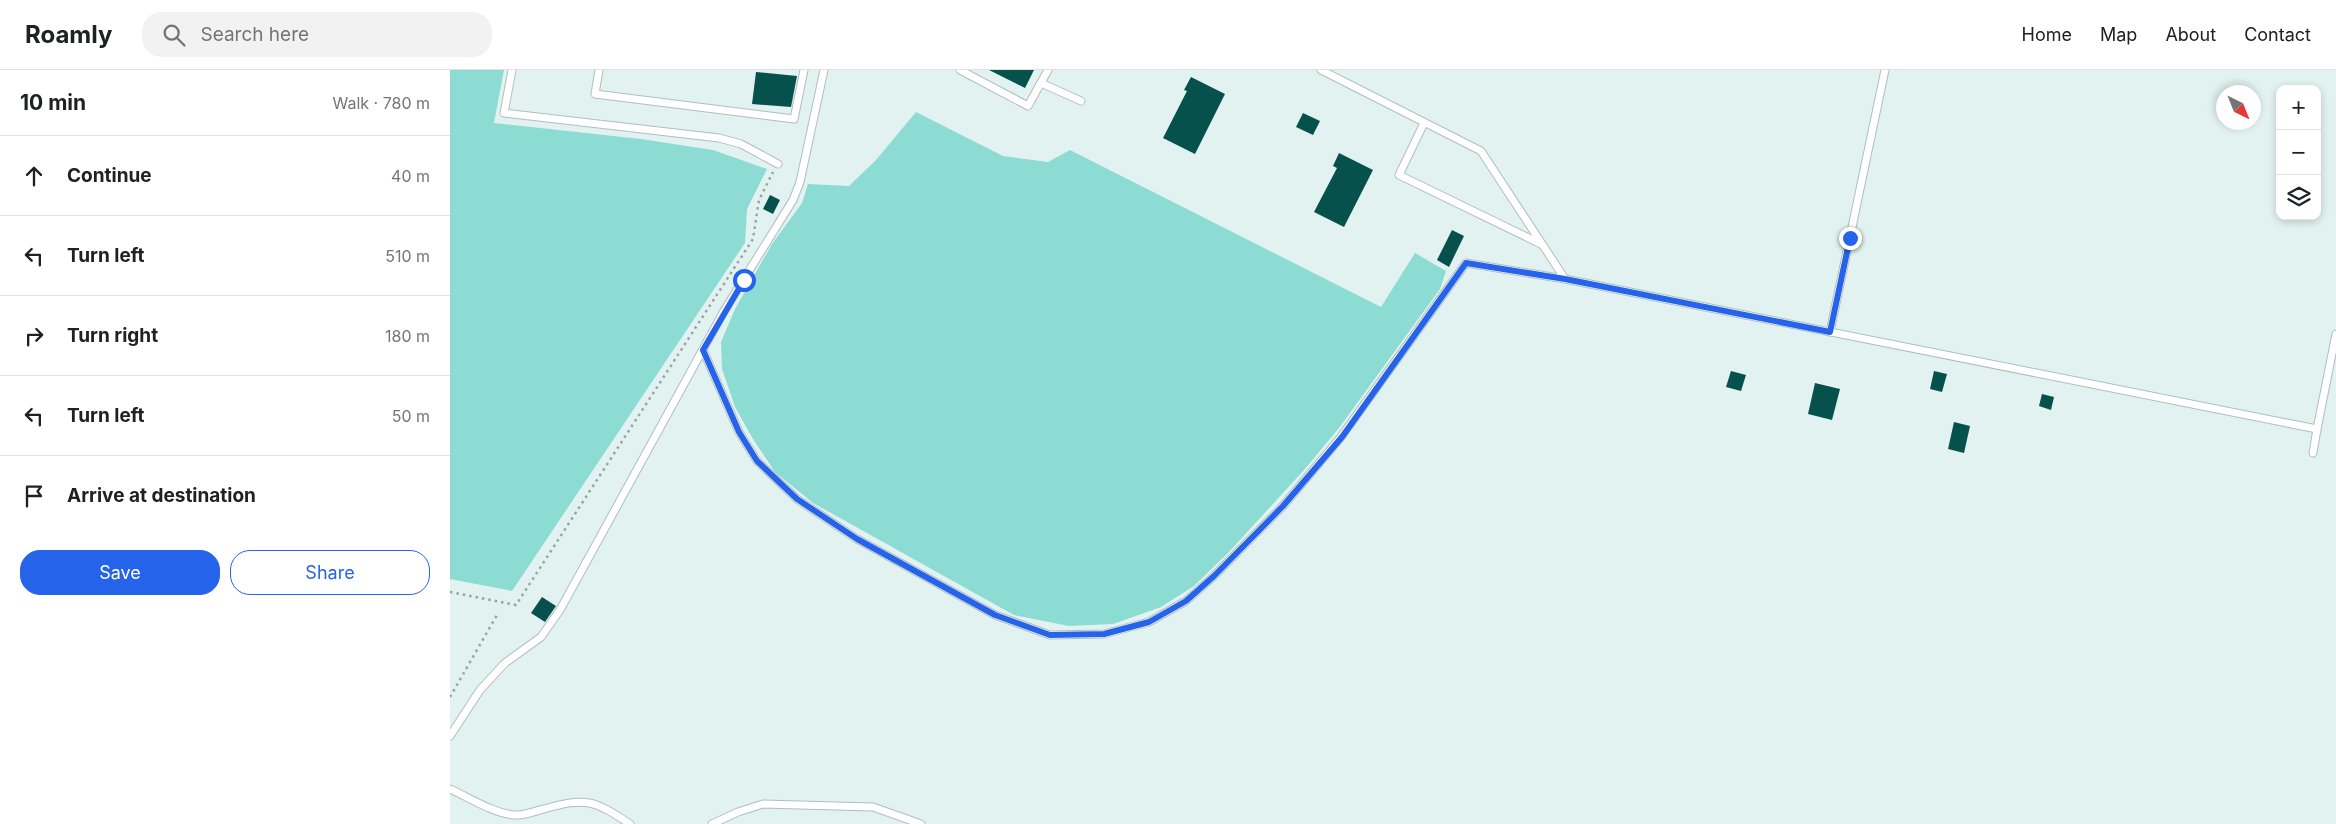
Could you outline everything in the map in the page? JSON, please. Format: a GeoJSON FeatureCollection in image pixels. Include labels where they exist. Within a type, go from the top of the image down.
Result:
{"type":"FeatureCollection","features":[{"type":"Feature","properties":{"kind":"lane"},"geometry":{"type":"LineString","coordinates":[[512,70],[504,113],[719,138],[741,144],[778,164]]}},
{"type":"Feature","properties":{"kind":"lane"},"geometry":{"type":"LineString","coordinates":[[599,70],[595,94],[794,119],[804,70]]}},
{"type":"Feature","properties":{"kind":"lane"},"geometry":{"type":"LineString","coordinates":[[450,736],[480,690],[505,664],[541,637],[560,610],[724,311],[793,200],[800,182],[824,70]]}},
{"type":"Feature","properties":{"kind":"lane"},"geometry":{"type":"LineString","coordinates":[[960,70],[1028,106],[1048,70]]}},
{"type":"Feature","properties":{"kind":"lane"},"geometry":{"type":"LineString","coordinates":[[1321,70],[1480,151],[1565,279]]}},
{"type":"Feature","properties":{"kind":"lane"},"geometry":{"type":"LineString","coordinates":[[1830,332],[1885,70]]}},
{"type":"Feature","properties":{"kind":"lane"},"geometry":{"type":"LineString","coordinates":[[1041,83],[1081,101]]}},
{"type":"Feature","properties":{"kind":"lane"},"geometry":{"type":"LineString","coordinates":[[1424,123],[1399,176],[1542,245]]}},
{"type":"Feature","properties":{"kind":"lane"},"geometry":{"type":"LineString","coordinates":[[703,350],[739,432],[757,461],[797,499],[857,539],[995,615],[1050,635],[1104,634],[1149,622],[1186,601],[1214,576],[1283,506],[1342,437],[1466,263],[1565,279],[2317,429]]}},
{"type":"Feature","properties":{"kind":"lane"},"geometry":{"type":"LineString","coordinates":[[2313,453],[2336,334]]}},
{"type":"Feature","properties":{"kind":"lane"},"geometry":{"type":"LineString","coordinates":[[450,789],[500,812],[515,815],[570,802],[587,801],[606,808],[630,824]]}},
{"type":"Feature","properties":{"kind":"lane"},"geometry":{"type":"LineString","coordinates":[[712,824],[738,812],[763,804],[783,804],[873,807],[921,824]]}},
{"type":"Feature","properties":{"kind":"path"},"geometry":{"type":"LineString","coordinates":[[450,592],[516,604],[753,238],[758,200],[778,164]]}},
{"type":"Feature","properties":{"kind":"path"},"geometry":{"type":"LineString","coordinates":[[450,696],[497,616]]}},
{"type":"Feature","properties":{"kind":"shaded area"},"geometry":{"type":"Polygon","coordinates":[[[450,70],[504,70],[494,123],[641,139],[713,150],[767,169],[747,209],[745,243],[512,591],[450,579],[450,70]]]}},
{"type":"Feature","properties":{"kind":"shaded area"},"geometry":{"type":"Polygon","coordinates":[[[916,112],[1003,156],[1048,162],[1070,150],[1381,307],[1415,253],[1446,271],[1440,289],[1339,428],[1304,470],[1228,553],[1194,586],[1161,607],[1113,624],[1069,626],[1014,615],[813,503],[775,472],[735,407],[722,369],[721,342],[735,309],[772,244],[802,203],[808,184],[849,186],[876,160],[916,112]]]}},
{"type":"Feature","properties":{"kind":"building"},"geometry":{"type":"Polygon","coordinates":[[[989,70],[1034,70],[1025,88],[989,70]]]}},
{"type":"Feature","properties":{"kind":"building"},"geometry":{"type":"Polygon","coordinates":[[[756,72],[797,76],[791,107],[752,104],[756,72]]]}},
{"type":"Feature","properties":{"kind":"building"},"geometry":{"type":"Polygon","coordinates":[[[1191,77],[1225,94],[1195,154],[1163,138],[1187,91],[1184,90],[1191,77]]]}},
{"type":"Feature","properties":{"kind":"building"},"geometry":{"type":"Polygon","coordinates":[[[1303,113],[1320,121],[1313,135],[1296,127],[1303,113]]]}},
{"type":"Feature","properties":{"kind":"building"},"geometry":{"type":"Polygon","coordinates":[[[1339,153],[1373,170],[1344,227],[1314,212],[1337,168],[1333,166],[1339,153]]]}},
{"type":"Feature","properties":{"kind":"building"},"geometry":{"type":"Polygon","coordinates":[[[770,195],[780,200],[773,214],[763,209],[770,195]]]}},
{"type":"Feature","properties":{"kind":"building"},"geometry":{"type":"Polygon","coordinates":[[[1452,230],[1464,236],[1449,267],[1437,260],[1452,230]]]}},
{"type":"Feature","properties":{"kind":"building"},"geometry":{"type":"Polygon","coordinates":[[[1731,371],[1746,375],[1741,391],[1726,387],[1731,371]]]}},
{"type":"Feature","properties":{"kind":"building"},"geometry":{"type":"Polygon","coordinates":[[[1934,371],[1947,374],[1942,392],[1930,389],[1934,371]]]}},
{"type":"Feature","properties":{"kind":"building"},"geometry":{"type":"Polygon","coordinates":[[[1815,383],[1840,389],[1832,420],[1808,414],[1815,383]]]}},
{"type":"Feature","properties":{"kind":"building"},"geometry":{"type":"Polygon","coordinates":[[[2042,394],[2054,397],[2051,410],[2039,406],[2042,394]]]}},
{"type":"Feature","properties":{"kind":"building"},"geometry":{"type":"Polygon","coordinates":[[[1954,422],[1970,426],[1964,453],[1948,449],[1954,422]]]}},
{"type":"Feature","properties":{"kind":"building"},"geometry":{"type":"Polygon","coordinates":[[[542,597],[556,606],[545,622],[531,613],[542,597]]]}},
{"type":"Feature","properties":{"kind":"route"},"geometry":{"type":"LineString","coordinates":[[744,280],[724,311],[703,350],[739,432],[757,461],[797,499],[857,539],[995,615],[1050,635],[1104,634],[1149,622],[1186,601],[1214,576],[1283,506],[1342,437],[1466,263],[1565,279],[1830,332],[1850,238]]}}]}
